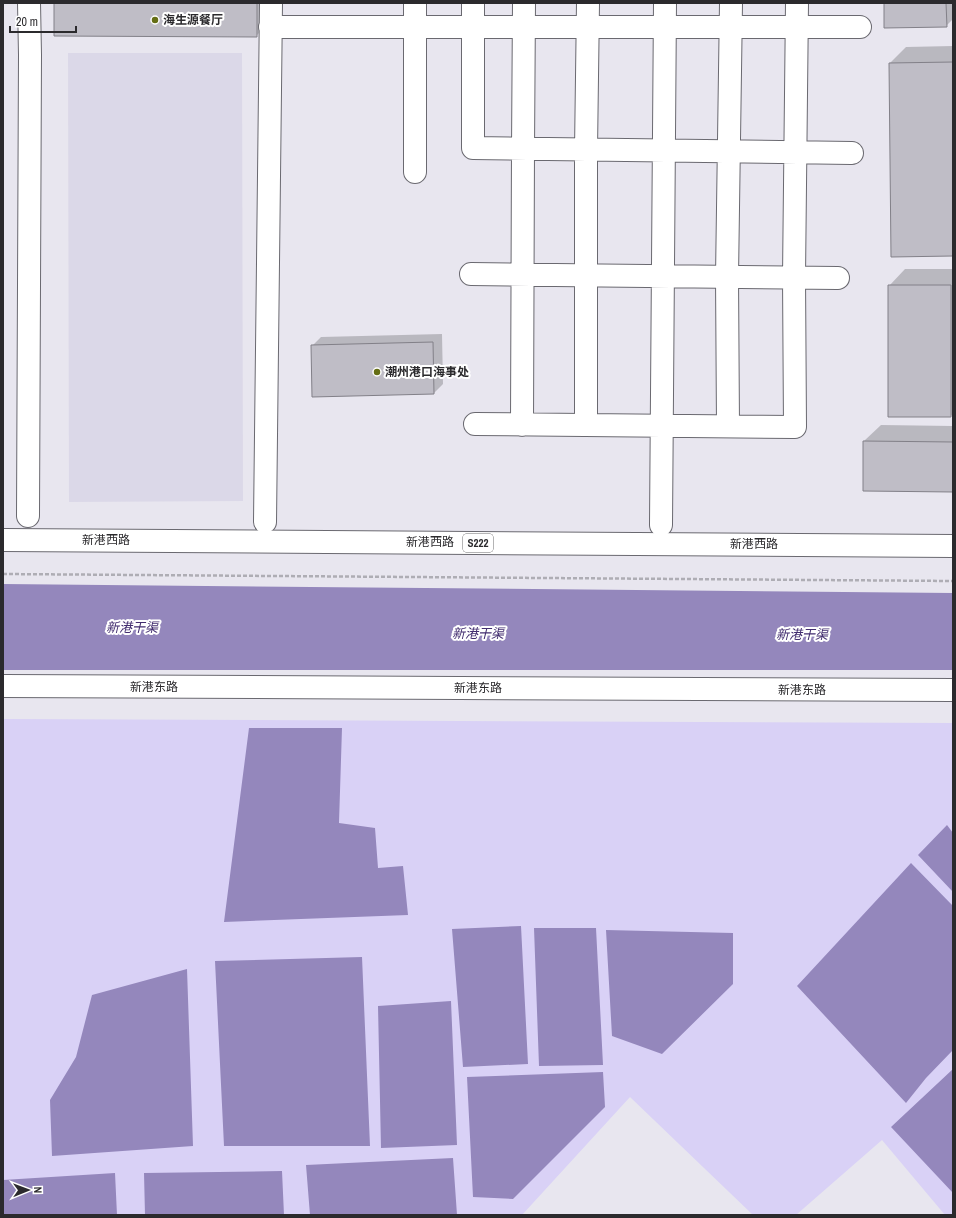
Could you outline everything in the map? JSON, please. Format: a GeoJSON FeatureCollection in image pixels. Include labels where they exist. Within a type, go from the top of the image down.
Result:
{"type":"FeatureCollection","features":[{"type":"Feature","properties":{"kind":"street"},"geometry":{"type":"LineString","coordinates":[[28,516],[29,3]]}},
{"type":"Feature","properties":{"kind":"street"},"geometry":{"type":"LineString","coordinates":[[265,522],[271,3]]}},
{"type":"Feature","properties":{"kind":"street"},"geometry":{"type":"LineString","coordinates":[[415,3],[415,172]]}},
{"type":"Feature","properties":{"kind":"street"},"geometry":{"type":"LineString","coordinates":[[473,3],[473,148],[852,153]]}},
{"type":"Feature","properties":{"kind":"street"},"geometry":{"type":"LineString","coordinates":[[522,425],[522,149],[524,3]]}},
{"type":"Feature","properties":{"kind":"street"},"geometry":{"type":"LineString","coordinates":[[586,425],[586,150],[588,3]]}},
{"type":"Feature","properties":{"kind":"street"},"geometry":{"type":"LineString","coordinates":[[661,525],[665,3]]}},
{"type":"Feature","properties":{"kind":"street"},"geometry":{"type":"LineString","coordinates":[[728,426],[727,277],[732,3]]}},
{"type":"Feature","properties":{"kind":"street"},"geometry":{"type":"LineString","coordinates":[[475,424],[794,427],[797,3]]}},
{"type":"Feature","properties":{"kind":"street"},"geometry":{"type":"LineString","coordinates":[[270,26],[860,27]]}},
{"type":"Feature","properties":{"kind":"street"},"geometry":{"type":"LineString","coordinates":[[471,274],[838,278]]}},
{"type":"Feature","properties":{"kind":"street","name":"新港西路"},"geometry":{"type":"LineString","coordinates":[[3,540],[953,546]]}},
{"type":"Feature","properties":{"kind":"street","name":"新港东路"},"geometry":{"type":"LineString","coordinates":[[3,686],[953,690]]}},
{"type":"Feature","properties":{"kind":"path"},"geometry":{"type":"LineString","coordinates":[[3,574],[953,581]]}},
{"type":"Feature","properties":{"kind":"shaded area"},"geometry":{"type":"Polygon","coordinates":[[[68,53],[242,53],[243,501],[69,502],[68,53]]]}},
{"type":"Feature","properties":{"kind":"shaded area"},"geometry":{"type":"Polygon","coordinates":[[[3,719],[953,723],[953,1215],[945,1215],[882,1140],[796,1215],[753,1215],[630,1097],[522,1215],[3,1215],[3,719]]]}},
{"type":"Feature","properties":{"kind":"water","name":"新港干渠"},"geometry":{"type":"Polygon","coordinates":[[[3,584],[953,593],[953,670],[3,670],[3,584]]]}},
{"type":"Feature","properties":{"kind":"water"},"geometry":{"type":"Polygon","coordinates":[[[249,728],[342,728],[339,823],[375,828],[378,868],[403,866],[408,915],[224,922],[249,728]]]}},
{"type":"Feature","properties":{"kind":"water"},"geometry":{"type":"Polygon","coordinates":[[[947,825],[953,833],[953,892],[918,855],[947,825]]]}},
{"type":"Feature","properties":{"kind":"water"},"geometry":{"type":"Polygon","coordinates":[[[911,863],[953,906],[953,1050],[926,1078],[906,1103],[797,986],[911,863]]]}},
{"type":"Feature","properties":{"kind":"water"},"geometry":{"type":"Polygon","coordinates":[[[521,926],[528,1064],[463,1067],[452,929],[521,926]]]}},
{"type":"Feature","properties":{"kind":"water"},"geometry":{"type":"Polygon","coordinates":[[[534,928],[596,928],[603,1065],[539,1066],[534,928]]]}},
{"type":"Feature","properties":{"kind":"water"},"geometry":{"type":"Polygon","coordinates":[[[606,930],[733,933],[733,984],[662,1054],[612,1036],[606,930]]]}},
{"type":"Feature","properties":{"kind":"water"},"geometry":{"type":"Polygon","coordinates":[[[362,957],[370,1146],[224,1146],[215,961],[362,957]]]}},
{"type":"Feature","properties":{"kind":"water"},"geometry":{"type":"Polygon","coordinates":[[[187,969],[193,1146],[52,1156],[50,1100],[76,1057],[92,995],[187,969]]]}},
{"type":"Feature","properties":{"kind":"water"},"geometry":{"type":"Polygon","coordinates":[[[451,1001],[457,1145],[381,1148],[378,1006],[451,1001]]]}},
{"type":"Feature","properties":{"kind":"water"},"geometry":{"type":"Polygon","coordinates":[[[953,1069],[953,1193],[891,1127],[953,1069]]]}},
{"type":"Feature","properties":{"kind":"water"},"geometry":{"type":"Polygon","coordinates":[[[603,1072],[605,1107],[513,1199],[473,1197],[467,1077],[603,1072]]]}},
{"type":"Feature","properties":{"kind":"water"},"geometry":{"type":"Polygon","coordinates":[[[453,1158],[457,1215],[310,1215],[306,1165],[453,1158]]]}},
{"type":"Feature","properties":{"kind":"water"},"geometry":{"type":"Polygon","coordinates":[[[282,1171],[284,1215],[145,1215],[144,1173],[282,1171]]]}},
{"type":"Feature","properties":{"kind":"water"},"geometry":{"type":"Polygon","coordinates":[[[115,1173],[117,1215],[3,1215],[3,1180],[115,1173]]]}},
{"type":"Feature","properties":{"kind":"building","name":"海生源餐厅"},"geometry":{"type":"Polygon","coordinates":[[[54,3],[257,3],[257,37],[54,36],[54,3]]]}},
{"type":"Feature","properties":{"kind":"building"},"geometry":{"type":"Polygon","coordinates":[[[884,3],[946,3],[947,27],[884,28],[884,3]]]}},
{"type":"Feature","properties":{"kind":"building"},"geometry":{"type":"Polygon","coordinates":[[[953,62],[953,256],[891,257],[889,63],[953,62]]]}},
{"type":"Feature","properties":{"kind":"building"},"geometry":{"type":"Polygon","coordinates":[[[888,285],[951,285],[951,417],[888,417],[888,285]]]}},
{"type":"Feature","properties":{"kind":"building"},"geometry":{"type":"Polygon","coordinates":[[[433,342],[434,394],[312,397],[311,345],[433,342]]]}},
{"type":"Feature","properties":{"kind":"building"},"geometry":{"type":"Polygon","coordinates":[[[863,441],[953,442],[953,492],[863,491],[863,441]]]}},
{"type":"Feature","properties":{"kind":"place","name":"海生源餐厅"},"geometry":{"type":"Point","coordinates":[155,20]}},
{"type":"Feature","properties":{"kind":"place","name":"潮州港口海事处"},"geometry":{"type":"Point","coordinates":[377,372]}}]}
